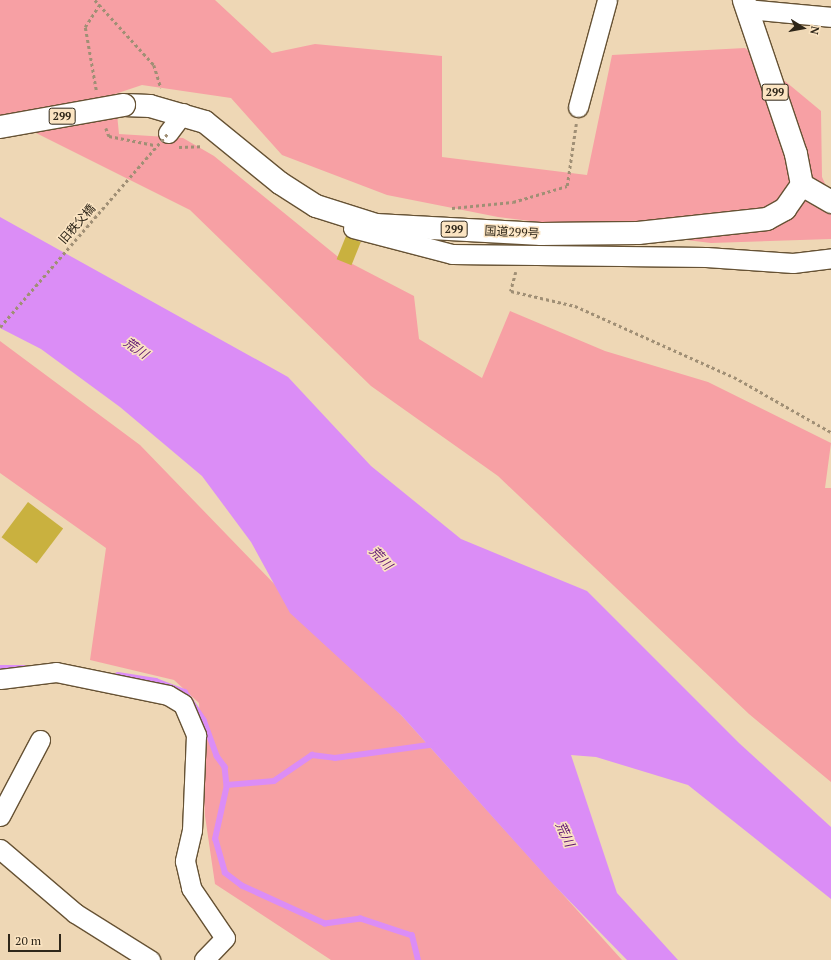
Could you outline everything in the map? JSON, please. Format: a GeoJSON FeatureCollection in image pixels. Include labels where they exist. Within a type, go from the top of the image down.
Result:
{"type":"FeatureCollection","features":[{"type":"Feature","properties":{"kind":"main road","name":"299"},"geometry":{"type":"LineString","coordinates":[[746,4],[796,154],[802,184]]}},
{"type":"Feature","properties":{"kind":"main road","name":"国道299号"},"geometry":{"type":"LineString","coordinates":[[0,127],[124,105],[176,111],[204,122],[280,183],[316,206],[376,225],[541,234],[638,233],[767,219],[785,210],[802,184]]}},
{"type":"Feature","properties":{"kind":"main road"},"geometry":{"type":"LineString","coordinates":[[802,184],[831,202]]}},
{"type":"Feature","properties":{"kind":"street"},"geometry":{"type":"LineString","coordinates":[[578,107],[607,0]]}},
{"type":"Feature","properties":{"kind":"street"},"geometry":{"type":"LineString","coordinates":[[746,4],[831,17]]}},
{"type":"Feature","properties":{"kind":"street"},"geometry":{"type":"LineString","coordinates":[[168,133],[176,111]]}},
{"type":"Feature","properties":{"kind":"street"},"geometry":{"type":"LineString","coordinates":[[316,206],[356,230],[400,243],[452,254],[706,258],[793,263],[831,258]]}},
{"type":"Feature","properties":{"kind":"street"},"geometry":{"type":"LineString","coordinates":[[0,679],[56,672],[168,695],[183,704],[196,735],[192,830],[185,861],[191,888],[225,938],[204,960]]}},
{"type":"Feature","properties":{"kind":"street"},"geometry":{"type":"LineString","coordinates":[[0,816],[40,740]]}},
{"type":"Feature","properties":{"kind":"street"},"geometry":{"type":"LineString","coordinates":[[0,849],[75,913],[150,960]]}},
{"type":"Feature","properties":{"kind":"path"},"geometry":{"type":"LineString","coordinates":[[95,0],[154,65],[176,111]]}},
{"type":"Feature","properties":{"kind":"path"},"geometry":{"type":"LineString","coordinates":[[444,208],[513,202],[567,186],[578,107]]}},
{"type":"Feature","properties":{"kind":"path","name":"旧秩父橋"},"geometry":{"type":"LineString","coordinates":[[0,327],[168,133]]}},
{"type":"Feature","properties":{"kind":"path"},"geometry":{"type":"LineString","coordinates":[[519,256],[511,291],[583,309],[734,377],[831,432]]}},
{"type":"Feature","properties":{"kind":"shaded area"},"geometry":{"type":"Polygon","coordinates":[[[0,0],[215,0],[272,53],[315,44],[442,56],[442,157],[587,175],[612,55],[745,48],[821,111],[822,177],[831,197],[831,239],[711,243],[498,217],[387,195],[282,155],[231,98],[142,85],[115,94],[119,134],[183,138],[214,156],[337,256],[414,296],[419,339],[482,378],[510,311],[605,351],[708,382],[831,443],[825,488],[831,488],[831,782],[749,714],[498,476],[371,386],[190,210],[0,115],[0,0]]]}},
{"type":"Feature","properties":{"kind":"shaded area"},"geometry":{"type":"Polygon","coordinates":[[[0,341],[140,445],[401,715],[622,960],[331,960],[215,884],[205,816],[199,703],[174,680],[90,660],[106,548],[0,473],[0,341]]]}},
{"type":"Feature","properties":{"kind":"water","name":"荒川"},"geometry":{"type":"Polygon","coordinates":[[[0,217],[288,377],[371,466],[461,539],[587,591],[739,743],[831,827],[831,899],[688,785],[596,757],[571,755],[617,893],[678,960],[627,960],[553,884],[401,715],[290,613],[251,542],[202,476],[120,407],[41,349],[0,328],[0,217]]]}},
{"type":"Feature","properties":{"kind":"building"},"geometry":{"type":"Polygon","coordinates":[[[346,236],[361,242],[351,265],[337,259],[346,236]]]}},
{"type":"Feature","properties":{"kind":"building"},"geometry":{"type":"Polygon","coordinates":[[[28,502],[63,528],[37,564],[2,537],[28,502]]]}},
{"type":"Feature","properties":{"kind":"waterway"},"geometry":{"type":"LineString","coordinates":[[0,668],[24,668]]}},
{"type":"Feature","properties":{"kind":"waterway"},"geometry":{"type":"LineString","coordinates":[[118,675],[156,681],[185,692],[204,720],[217,756],[225,767],[227,785]]}},
{"type":"Feature","properties":{"kind":"waterway"},"geometry":{"type":"LineString","coordinates":[[418,960],[412,936],[361,919],[325,924],[242,886],[225,873],[215,839],[227,785],[274,781],[312,755],[335,758],[436,744]]}}]}
